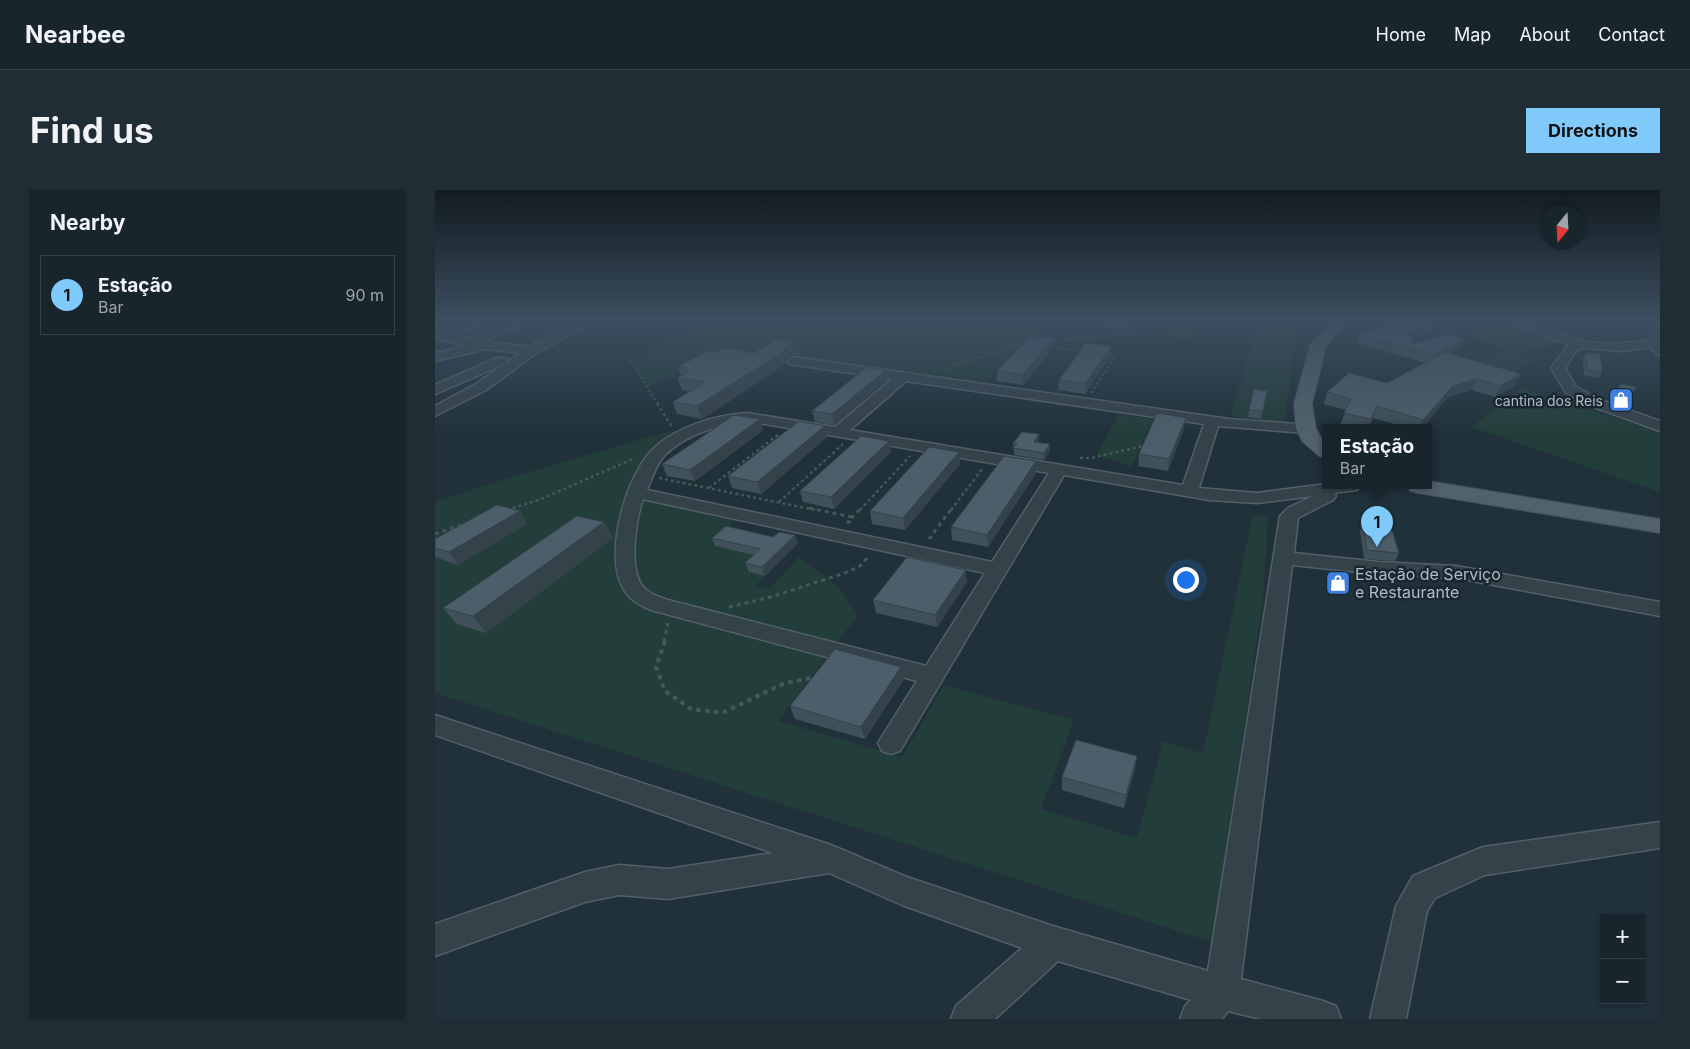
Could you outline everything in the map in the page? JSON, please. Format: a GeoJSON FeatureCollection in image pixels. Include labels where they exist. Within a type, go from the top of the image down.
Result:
{"type":"FeatureCollection","features":[{"type":"Feature","properties":{"kind":"main road"},"geometry":{"type":"LineString","coordinates":[[1315,358],[1303,404],[1306,428],[1312,441],[1322,449]]}},
{"type":"Feature","properties":{"kind":"main road"},"geometry":{"type":"LineString","coordinates":[[1432,488],[1660,526]]}},
{"type":"Feature","properties":{"kind":"street"},"geometry":{"type":"LineString","coordinates":[[435,390],[510,358]]}},
{"type":"Feature","properties":{"kind":"street"},"geometry":{"type":"LineString","coordinates":[[435,412],[481,387],[518,358]]}},
{"type":"Feature","properties":{"kind":"street"},"geometry":{"type":"LineString","coordinates":[[1565,358],[1558,368],[1571,390],[1595,403],[1660,426]]}},
{"type":"Feature","properties":{"kind":"street"},"geometry":{"type":"LineString","coordinates":[[794,361],[1211,421],[1306,428]]}},
{"type":"Feature","properties":{"kind":"street"},"geometry":{"type":"LineString","coordinates":[[837,437],[903,376]]}},
{"type":"Feature","properties":{"kind":"street"},"geometry":{"type":"LineString","coordinates":[[932,676],[691,614],[655,604],[639,595],[631,586],[625,567],[629,515],[655,456],[679,439],[715,422],[734,417],[747,417],[837,437],[988,463],[1059,470],[1209,495],[1257,498],[1328,489]]}},
{"type":"Feature","properties":{"kind":"street"},"geometry":{"type":"LineString","coordinates":[[1189,492],[1211,421]]}},
{"type":"Feature","properties":{"kind":"street"},"geometry":{"type":"LineString","coordinates":[[891,743],[1059,470]]}},
{"type":"Feature","properties":{"kind":"street"},"geometry":{"type":"LineString","coordinates":[[1198,1019],[1222,992],[1289,516],[1345,489]]}},
{"type":"Feature","properties":{"kind":"street"},"geometry":{"type":"LineString","coordinates":[[647,495],[998,570]]}},
{"type":"Feature","properties":{"kind":"street"},"geometry":{"type":"LineString","coordinates":[[1283,558],[1379,568],[1456,572],[1660,609]]}},
{"type":"Feature","properties":{"kind":"street"},"geometry":{"type":"LineString","coordinates":[[435,725],[831,858],[902,890],[1053,943],[1222,992],[1269,1011],[1323,1019]]}},
{"type":"Feature","properties":{"kind":"street"},"geometry":{"type":"LineString","coordinates":[[1388,1019],[1412,906],[1424,887],[1483,861],[1660,835]]}},
{"type":"Feature","properties":{"kind":"street"},"geometry":{"type":"LineString","coordinates":[[435,940],[585,887],[619,880],[668,884],[831,858]]}},
{"type":"Feature","properties":{"kind":"street"},"geometry":{"type":"LineString","coordinates":[[969,1019],[1053,943]]}},
{"type":"Feature","properties":{"kind":"path"},"geometry":{"type":"LineString","coordinates":[[903,376],[928,374],[981,358]]}},
{"type":"Feature","properties":{"kind":"path"},"geometry":{"type":"LineString","coordinates":[[1085,402],[1114,358]]}},
{"type":"Feature","properties":{"kind":"path"},"geometry":{"type":"LineString","coordinates":[[630,360],[679,439]]}},
{"type":"Feature","properties":{"kind":"path"},"geometry":{"type":"LineString","coordinates":[[709,488],[782,432],[772,430]]}},
{"type":"Feature","properties":{"kind":"path"},"geometry":{"type":"LineString","coordinates":[[778,502],[845,443],[837,437]]}},
{"type":"Feature","properties":{"kind":"path"},"geometry":{"type":"LineString","coordinates":[[1080,458],[1091,458],[1141,444],[1147,445]]}},
{"type":"Feature","properties":{"kind":"path"},"geometry":{"type":"LineString","coordinates":[[857,524],[847,522],[912,454],[903,453]]}},
{"type":"Feature","properties":{"kind":"path"},"geometry":{"type":"LineString","coordinates":[[500,512],[541,499],[642,455]]}},
{"type":"Feature","properties":{"kind":"path"},"geometry":{"type":"LineString","coordinates":[[975,465],[988,463]]}},
{"type":"Feature","properties":{"kind":"path"},"geometry":{"type":"LineString","coordinates":[[937,541],[929,539],[988,463]]}},
{"type":"Feature","properties":{"kind":"path"},"geometry":{"type":"LineString","coordinates":[[654,477],[852,517]]}},
{"type":"Feature","properties":{"kind":"path"},"geometry":{"type":"LineString","coordinates":[[435,534],[466,523]]}},
{"type":"Feature","properties":{"kind":"path"},"geometry":{"type":"LineString","coordinates":[[691,614],[771,597],[845,573],[860,566],[880,544]]}},
{"type":"Feature","properties":{"kind":"path"},"geometry":{"type":"LineString","coordinates":[[655,604],[669,617],[666,637],[656,666],[665,691],[691,709],[722,713],[785,683],[811,678]]}},
{"type":"Feature","properties":{"kind":"green space"},"geometry":{"type":"Polygon","coordinates":[[[634,358],[755,358],[691,363],[647,388],[630,360],[634,358]]]}},
{"type":"Feature","properties":{"kind":"green space"},"geometry":{"type":"Polygon","coordinates":[[[800,358],[1008,358],[983,384],[800,358]]]}},
{"type":"Feature","properties":{"kind":"green space"},"geometry":{"type":"Polygon","coordinates":[[[1248,358],[1293,358],[1284,424],[1231,416],[1248,358]]]}},
{"type":"Feature","properties":{"kind":"green space"},"geometry":{"type":"Polygon","coordinates":[[[1486,358],[1538,359],[1502,381],[1465,369],[1486,358]]]}},
{"type":"Feature","properties":{"kind":"green space"},"geometry":{"type":"Polygon","coordinates":[[[1521,389],[1660,431],[1660,492],[1471,427],[1521,389]]]}},
{"type":"Feature","properties":{"kind":"green space"},"geometry":{"type":"Polygon","coordinates":[[[1118,414],[1153,419],[1131,467],[1097,455],[1118,414]]]}},
{"type":"Feature","properties":{"kind":"green space"},"geometry":{"type":"Polygon","coordinates":[[[673,430],[678,438],[630,491],[742,515],[721,532],[764,557],[749,572],[765,576],[755,586],[769,589],[799,557],[839,587],[858,615],[778,721],[902,757],[944,685],[1074,720],[1041,809],[1137,838],[1163,741],[1203,753],[1253,514],[1268,517],[1263,600],[1212,942],[435,693],[435,502],[492,483],[673,430]]]}},
{"type":"Feature","properties":{"kind":"building"},"geometry":{"type":"Polygon","coordinates":[[[695,358],[773,358],[697,406],[673,402],[705,382],[677,378],[688,372],[682,371],[687,368],[678,367],[695,358]]]}},
{"type":"Feature","properties":{"kind":"building"},"geometry":{"type":"Polygon","coordinates":[[[1010,358],[1037,358],[1022,375],[997,371],[1010,358]]]}},
{"type":"Feature","properties":{"kind":"building"},"geometry":{"type":"Polygon","coordinates":[[[1075,358],[1103,358],[1085,384],[1059,380],[1075,358]]]}},
{"type":"Feature","properties":{"kind":"building"},"geometry":{"type":"Polygon","coordinates":[[[1434,358],[1465,358],[1521,374],[1500,386],[1477,379],[1453,386],[1423,420],[1377,406],[1371,419],[1344,413],[1351,399],[1327,392],[1349,373],[1387,383],[1434,358]]]}},
{"type":"Feature","properties":{"kind":"building"},"geometry":{"type":"Polygon","coordinates":[[[1586,358],[1600,358],[1602,372],[1587,369],[1586,358]]]}},
{"type":"Feature","properties":{"kind":"building"},"geometry":{"type":"Polygon","coordinates":[[[867,367],[886,370],[832,414],[812,411],[867,367]]]}},
{"type":"Feature","properties":{"kind":"building"},"geometry":{"type":"Polygon","coordinates":[[[1620,384],[1636,387],[1627,403],[1617,399],[1620,384]]]}},
{"type":"Feature","properties":{"kind":"building"},"geometry":{"type":"Polygon","coordinates":[[[1254,389],[1267,391],[1263,411],[1249,410],[1254,389]]]}},
{"type":"Feature","properties":{"kind":"building"},"geometry":{"type":"Polygon","coordinates":[[[1157,413],[1186,418],[1169,459],[1139,454],[1157,413]]]}},
{"type":"Feature","properties":{"kind":"building"},"geometry":{"type":"Polygon","coordinates":[[[734,415],[760,419],[690,470],[662,464],[734,415]]]}},
{"type":"Feature","properties":{"kind":"building"},"geometry":{"type":"Polygon","coordinates":[[[799,421],[825,426],[757,482],[728,476],[799,421]]]}},
{"type":"Feature","properties":{"kind":"building"},"geometry":{"type":"Polygon","coordinates":[[[1022,432],[1039,434],[1034,442],[1050,444],[1044,453],[1013,448],[1017,444],[1013,443],[1022,432]]]}},
{"type":"Feature","properties":{"kind":"building"},"geometry":{"type":"Polygon","coordinates":[[[861,436],[889,441],[831,497],[800,491],[861,436]]]}},
{"type":"Feature","properties":{"kind":"building"},"geometry":{"type":"Polygon","coordinates":[[[929,447],[959,452],[903,518],[870,511],[929,447]]]}},
{"type":"Feature","properties":{"kind":"building"},"geometry":{"type":"Polygon","coordinates":[[[1004,456],[1036,461],[987,535],[951,527],[1004,456]]]}},
{"type":"Feature","properties":{"kind":"building"},"geometry":{"type":"Polygon","coordinates":[[[497,505],[520,511],[449,552],[435,548],[435,539],[497,505]]]}},
{"type":"Feature","properties":{"kind":"building"},"geometry":{"type":"Polygon","coordinates":[[[577,516],[604,522],[473,616],[443,608],[577,516]]]}},
{"type":"Feature","properties":{"kind":"building"},"geometry":{"type":"Polygon","coordinates":[[[1363,523],[1390,524],[1399,553],[1367,550],[1363,523]]]}},
{"type":"Feature","properties":{"kind":"building"},"geometry":{"type":"Polygon","coordinates":[[[726,526],[773,537],[779,532],[795,535],[762,567],[745,563],[760,549],[712,538],[726,526]]]}},
{"type":"Feature","properties":{"kind":"building"},"geometry":{"type":"Polygon","coordinates":[[[907,557],[966,570],[935,615],[873,600],[907,557]]]}},
{"type":"Feature","properties":{"kind":"building"},"geometry":{"type":"Polygon","coordinates":[[[835,649],[901,667],[861,727],[790,706],[835,649]]]}},
{"type":"Feature","properties":{"kind":"building"},"geometry":{"type":"Polygon","coordinates":[[[1076,740],[1137,756],[1126,795],[1062,777],[1076,740]]]}},
{"type":"Feature","properties":{"kind":"place","name":"cantina dos Reis"},"geometry":{"type":"Point","coordinates":[1621,400]}},
{"type":"Feature","properties":{"kind":"place","name":"Estação"},"geometry":{"type":"Point","coordinates":[1377,547]}},
{"type":"Feature","properties":{"kind":"place","name":"Estação de Serviço e Restaurante"},"geometry":{"type":"Point","coordinates":[1338,583]}}]}
